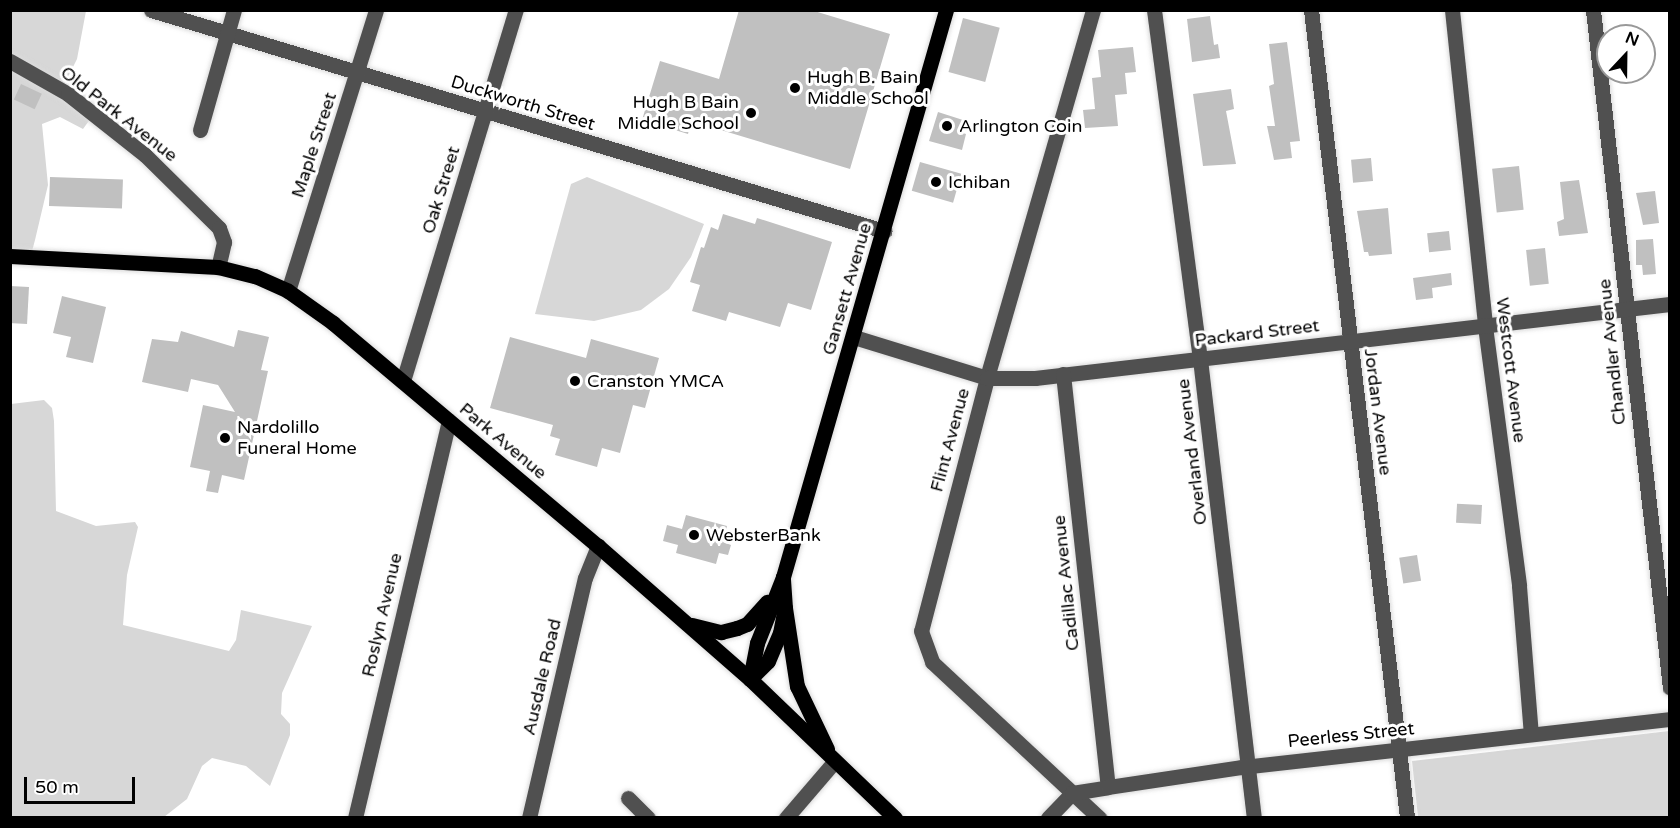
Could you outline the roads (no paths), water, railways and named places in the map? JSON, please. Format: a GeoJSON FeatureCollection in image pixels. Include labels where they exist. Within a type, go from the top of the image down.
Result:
{"type":"FeatureCollection","features":[{"type":"Feature","properties":{"kind":"main road","name":"Gansett Avenue"},"geometry":{"type":"LineString","coordinates":[[750,679],[757,643],[772,595],[783,577],[854,337],[946,10]]}},
{"type":"Feature","properties":{"kind":"main road","name":"Park Avenue"},"geometry":{"type":"LineString","coordinates":[[10,256],[218,267],[255,276],[288,291],[403,381],[598,546],[750,679],[895,818]]}},
{"type":"Feature","properties":{"kind":"main road","name":"Gansett Avenue"},"geometry":{"type":"LineString","coordinates":[[750,679],[768,661],[780,633],[785,608],[783,577]]}},
{"type":"Feature","properties":{"kind":"main road"},"geometry":{"type":"LineString","coordinates":[[683,620],[705,631],[737,628],[747,624],[772,595]]}},
{"type":"Feature","properties":{"kind":"main road"},"geometry":{"type":"LineString","coordinates":[[785,608],[797,686],[834,762]]}},
{"type":"Feature","properties":{"kind":"street","name":"Duckworth Street"},"geometry":{"type":"LineString","coordinates":[[151,10],[884,231]]}},
{"type":"Feature","properties":{"kind":"street"},"geometry":{"type":"LineString","coordinates":[[200,129],[234,10]]}},
{"type":"Feature","properties":{"kind":"street","name":"Maple Street"},"geometry":{"type":"LineString","coordinates":[[288,291],[376,10]]}},
{"type":"Feature","properties":{"kind":"street","name":"Oak Street"},"geometry":{"type":"LineString","coordinates":[[403,381],[516,10]]}},
{"type":"Feature","properties":{"kind":"street","name":"Flint Avenue"},"geometry":{"type":"LineString","coordinates":[[1093,10],[987,378],[921,631],[932,662],[1099,818]]}},
{"type":"Feature","properties":{"kind":"street","name":"Overland Avenue"},"geometry":{"type":"LineString","coordinates":[[1154,10],[1200,359],[1254,818]]}},
{"type":"Feature","properties":{"kind":"street","name":"Jordan Avenue"},"geometry":{"type":"LineString","coordinates":[[1311,10],[1407,818]]}},
{"type":"Feature","properties":{"kind":"street","name":"Westcott Avenue"},"geometry":{"type":"LineString","coordinates":[[1452,10],[1485,326],[1519,586],[1531,734]]}},
{"type":"Feature","properties":{"kind":"street","name":"Chandler Avenue"},"geometry":{"type":"LineString","coordinates":[[1593,10],[1670,688]]}},
{"type":"Feature","properties":{"kind":"street","name":"Old Park Avenue"},"geometry":{"type":"LineString","coordinates":[[10,61],[68,94],[145,154],[219,228],[224,242],[218,267]]}},
{"type":"Feature","properties":{"kind":"street","name":"Packard Street"},"geometry":{"type":"LineString","coordinates":[[854,337],[987,378],[1063,374],[1670,304]]}},
{"type":"Feature","properties":{"kind":"street","name":"Cadillac Avenue"},"geometry":{"type":"LineString","coordinates":[[1063,374],[1108,787]]}},
{"type":"Feature","properties":{"kind":"street","name":"Roslyn Avenue"},"geometry":{"type":"LineString","coordinates":[[355,818],[449,421]]}},
{"type":"Feature","properties":{"kind":"street","name":"Ausdale Road"},"geometry":{"type":"LineString","coordinates":[[529,818],[585,578],[598,546]]}},
{"type":"Feature","properties":{"kind":"street","name":"Peerless Street"},"geometry":{"type":"LineString","coordinates":[[1072,793],[1249,766],[1670,719]]}},
{"type":"Feature","properties":{"kind":"street"},"geometry":{"type":"LineString","coordinates":[[786,818],[834,762]]}},
{"type":"Feature","properties":{"kind":"street"},"geometry":{"type":"LineString","coordinates":[[1048,818],[1072,793]]}},
{"type":"Feature","properties":{"kind":"street"},"geometry":{"type":"LineString","coordinates":[[628,798],[648,818]]}},
{"type":"Feature","properties":{"kind":"place","name":"Hugh B. Bain Middle School"},"geometry":{"type":"Point","coordinates":[795,88]}},
{"type":"Feature","properties":{"kind":"place","name":"Hugh B Bain Middle School"},"geometry":{"type":"Point","coordinates":[751,113]}},
{"type":"Feature","properties":{"kind":"place","name":"Arlington Coin"},"geometry":{"type":"Point","coordinates":[947,126]}},
{"type":"Feature","properties":{"kind":"place","name":"Ichiban"},"geometry":{"type":"Point","coordinates":[936,182]}},
{"type":"Feature","properties":{"kind":"place","name":"Cranston YMCA"},"geometry":{"type":"Point","coordinates":[575,381]}},
{"type":"Feature","properties":{"kind":"place","name":"Nardolillo Funeral Home"},"geometry":{"type":"Point","coordinates":[225,438]}},
{"type":"Feature","properties":{"kind":"place","name":"WebsterBank"},"geometry":{"type":"Point","coordinates":[694,535]}}]}
